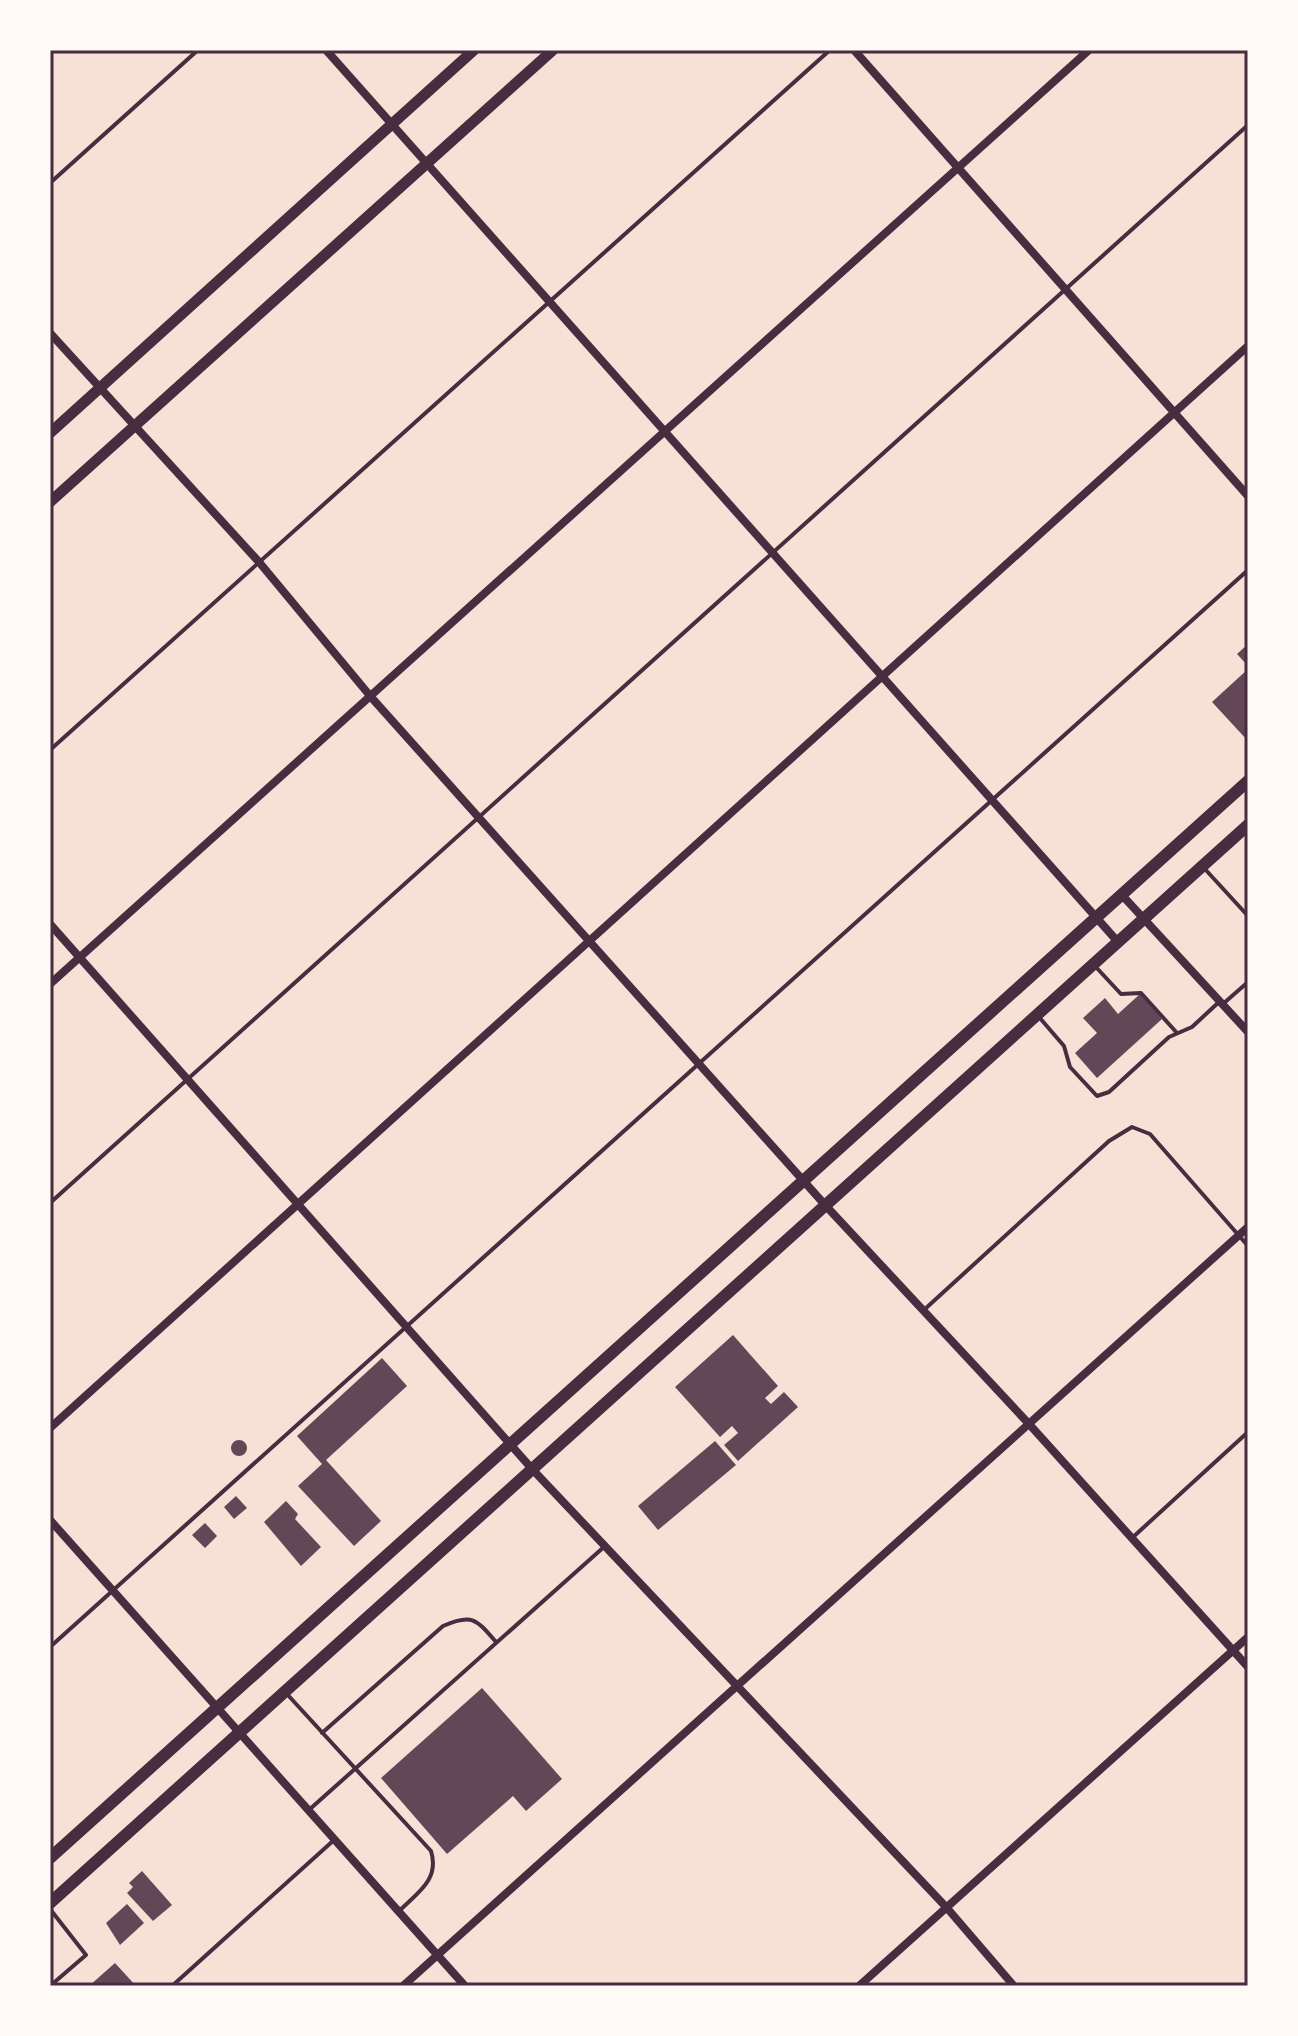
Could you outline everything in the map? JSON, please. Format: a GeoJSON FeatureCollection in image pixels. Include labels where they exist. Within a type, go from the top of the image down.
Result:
{"type":"FeatureCollection","features":[{"type":"Feature","properties":{"kind":"main road"},"geometry":{"type":"LineString","coordinates":[[50,1858],[1248,781]]}},
{"type":"Feature","properties":{"kind":"main road"},"geometry":{"type":"LineString","coordinates":[[50,1903],[1248,825]]}},
{"type":"Feature","properties":{"kind":"street"},"geometry":{"type":"LineString","coordinates":[[326,50],[1118,942]]}},
{"type":"Feature","properties":{"kind":"street"},"geometry":{"type":"LineString","coordinates":[[50,433],[474,50]]}},
{"type":"Feature","properties":{"kind":"street"},"geometry":{"type":"LineString","coordinates":[[50,502],[553,50]]}},
{"type":"Feature","properties":{"kind":"street"},"geometry":{"type":"LineString","coordinates":[[854,50],[957,169],[1067,287],[1248,496]]}},
{"type":"Feature","properties":{"kind":"street"},"geometry":{"type":"LineString","coordinates":[[50,984],[1089,50]]}},
{"type":"Feature","properties":{"kind":"street"},"geometry":{"type":"LineString","coordinates":[[50,333],[259,562],[371,697],[803,1181],[1029,1424],[1248,1667]]}},
{"type":"Feature","properties":{"kind":"street"},"geometry":{"type":"LineString","coordinates":[[50,1428],[1248,346]]}},
{"type":"Feature","properties":{"kind":"street"},"geometry":{"type":"LineString","coordinates":[[1121,894],[1248,1032]]}},
{"type":"Feature","properties":{"kind":"street"},"geometry":{"type":"LineString","coordinates":[[50,924],[533,1470],[947,1908],[1014,1986]]}},
{"type":"Feature","properties":{"kind":"street"},"geometry":{"type":"LineString","coordinates":[[403,1986],[1248,1227]]}},
{"type":"Feature","properties":{"kind":"street"},"geometry":{"type":"LineString","coordinates":[[50,1520],[465,1986]]}},
{"type":"Feature","properties":{"kind":"street"},"geometry":{"type":"LineString","coordinates":[[859,1986],[1248,1637]]}},
{"type":"Feature","properties":{"kind":"lane"},"geometry":{"type":"LineString","coordinates":[[50,183],[198,50]]}},
{"type":"Feature","properties":{"kind":"lane"},"geometry":{"type":"LineString","coordinates":[[50,750],[830,50]]}},
{"type":"Feature","properties":{"kind":"lane"},"geometry":{"type":"LineString","coordinates":[[50,1203],[1248,125]]}},
{"type":"Feature","properties":{"kind":"lane"},"geometry":{"type":"LineString","coordinates":[[50,1647],[1248,570]]}},
{"type":"Feature","properties":{"kind":"lane"},"geometry":{"type":"LineString","coordinates":[[1202,866],[1248,916]]}},
{"type":"Feature","properties":{"kind":"lane"},"geometry":{"type":"LineString","coordinates":[[1094,964],[1121,994],[1141,993],[1177,1033]]}},
{"type":"Feature","properties":{"kind":"lane"},"geometry":{"type":"LineString","coordinates":[[1038,1015],[1064,1046],[1070,1067],[1097,1096],[1109,1092],[1177,1033],[1192,1027],[1248,982]]}},
{"type":"Feature","properties":{"kind":"lane"},"geometry":{"type":"LineString","coordinates":[[923,1310],[1109,1141],[1132,1127],[1150,1134],[1248,1246]]}},
{"type":"Feature","properties":{"kind":"lane"},"geometry":{"type":"LineString","coordinates":[[1132,1538],[1248,1432]]}},
{"type":"Feature","properties":{"kind":"lane"},"geometry":{"type":"LineString","coordinates":[[308,1811],[605,1546]]}},
{"type":"Feature","properties":{"kind":"lane"},"geometry":{"type":"LineString","coordinates":[[322,1733],[443,1626],[462,1618],[479,1621],[496,1643]]}},
{"type":"Feature","properties":{"kind":"lane"},"geometry":{"type":"LineString","coordinates":[[285,1691],[431,1851],[435,1865],[431,1879],[398,1912]]}},
{"type":"Feature","properties":{"kind":"lane"},"geometry":{"type":"LineString","coordinates":[[172,1986],[334,1840]]}},
{"type":"Feature","properties":{"kind":"lane"},"geometry":{"type":"LineString","coordinates":[[50,1909],[86,1955],[50,1986]]}},
{"type":"Feature","properties":{"kind":"building"},"geometry":{"type":"Polygon","coordinates":[[[1248,644],[1248,666],[1237,654],[1248,644]]]}},
{"type":"Feature","properties":{"kind":"building"},"geometry":{"type":"Polygon","coordinates":[[[1248,669],[1248,741],[1212,702],[1248,669]]]}},
{"type":"Feature","properties":{"kind":"building"},"geometry":{"type":"Polygon","coordinates":[[[1140,994],[1162,1019],[1097,1078],[1075,1053],[1097,1033],[1083,1018],[1105,998],[1118,1014],[1140,994]]]}},
{"type":"Feature","properties":{"kind":"building"},"geometry":{"type":"Polygon","coordinates":[[[733,1335],[778,1386],[765,1398],[771,1404],[784,1392],[798,1407],[738,1461],[724,1445],[738,1433],[732,1426],[720,1437],[675,1387],[733,1335]]]}},
{"type":"Feature","properties":{"kind":"building"},"geometry":{"type":"Polygon","coordinates":[[[382,1358],[407,1386],[326,1460],[381,1521],[354,1546],[298,1486],[322,1464],[297,1436],[382,1358]]]}},
{"type":"Feature","properties":{"kind":"building"},"geometry":{"type":"Polygon","coordinates":[[[236,1440],[242,1440],[247,1448],[245,1454],[236,1456],[231,1451],[231,1445],[236,1440]]]}},
{"type":"Feature","properties":{"kind":"building"},"geometry":{"type":"Polygon","coordinates":[[[715,1441],[736,1465],[658,1530],[638,1506],[715,1441]]]}},
{"type":"Feature","properties":{"kind":"building"},"geometry":{"type":"Polygon","coordinates":[[[236,1496],[247,1508],[234,1519],[224,1507],[236,1496]]]}},
{"type":"Feature","properties":{"kind":"building"},"geometry":{"type":"Polygon","coordinates":[[[286,1501],[298,1514],[295,1519],[321,1547],[301,1566],[264,1522],[286,1501]]]}},
{"type":"Feature","properties":{"kind":"building"},"geometry":{"type":"Polygon","coordinates":[[[205,1523],[217,1536],[205,1548],[192,1535],[205,1523]]]}},
{"type":"Feature","properties":{"kind":"building"},"geometry":{"type":"Polygon","coordinates":[[[482,1688],[562,1779],[526,1811],[513,1796],[447,1854],[381,1778],[482,1688]]]}},
{"type":"Feature","properties":{"kind":"building"},"geometry":{"type":"Polygon","coordinates":[[[142,1871],[172,1905],[153,1921],[127,1893],[133,1887],[129,1883],[142,1871]]]}},
{"type":"Feature","properties":{"kind":"building"},"geometry":{"type":"Polygon","coordinates":[[[127,1904],[144,1923],[120,1945],[106,1923],[127,1904]]]}},
{"type":"Feature","properties":{"kind":"building"},"geometry":{"type":"Polygon","coordinates":[[[115,1963],[136,1986],[89,1986],[115,1963]]]}}]}
